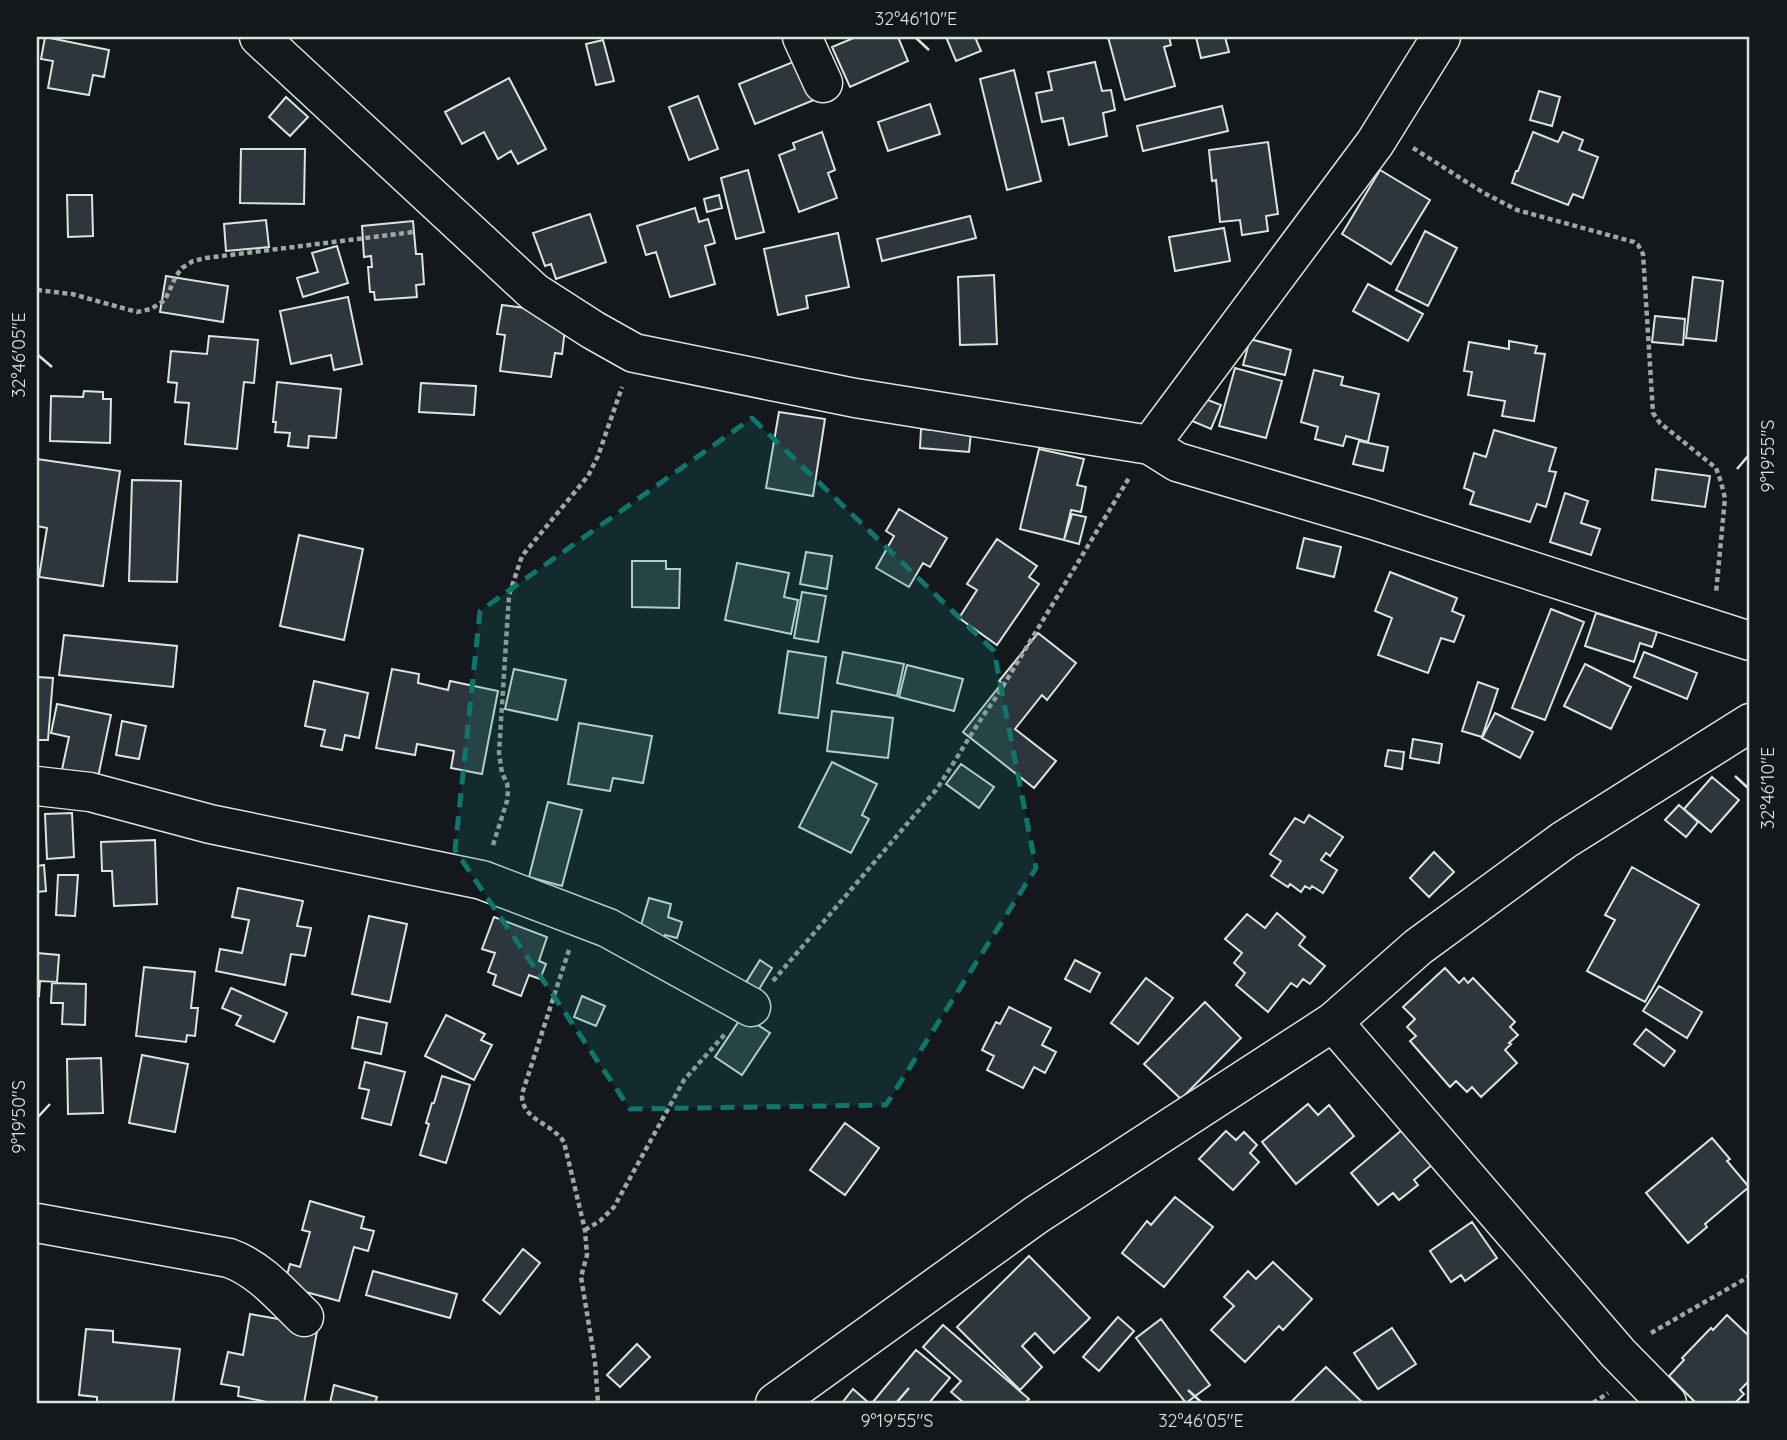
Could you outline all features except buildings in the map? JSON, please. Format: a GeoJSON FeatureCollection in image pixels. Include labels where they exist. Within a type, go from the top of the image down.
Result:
{"type":"FeatureCollection","features":[{"type":"Feature","properties":{"kind":"street"},"geometry":{"type":"LineString","coordinates":[[259,37],[534,292],[634,353],[855,398],[1150,445],[1177,461],[1370,519],[1750,641]]}},
{"type":"Feature","properties":{"kind":"street"},"geometry":{"type":"LineString","coordinates":[[802,37],[823,83]]}},
{"type":"Feature","properties":{"kind":"street"},"geometry":{"type":"LineString","coordinates":[[1150,445],[1376,144],[1441,37]]}},
{"type":"Feature","properties":{"kind":"street"},"geometry":{"type":"LineString","coordinates":[[775,1403],[1036,1215],[1333,1022],[1418,947],[1564,840],[1750,723]]}},
{"type":"Feature","properties":{"kind":"street"},"geometry":{"type":"LineString","coordinates":[[37,786],[90,792],[210,824],[482,880],[608,928],[751,1007]]}},
{"type":"Feature","properties":{"kind":"street"},"geometry":{"type":"LineString","coordinates":[[1333,1022],[1618,1353],[1667,1403]]}},
{"type":"Feature","properties":{"kind":"street"},"geometry":{"type":"LineString","coordinates":[[37,1223],[229,1258],[243,1263],[265,1279],[304,1317]]}},
{"type":"Feature","properties":{"kind":"path"},"geometry":{"type":"LineString","coordinates":[[1384,130],[1484,193],[1517,210],[1638,245],[1643,254],[1653,413],[1660,423],[1716,468],[1725,498],[1713,629]]}},
{"type":"Feature","properties":{"kind":"path"},"geometry":{"type":"LineString","coordinates":[[37,290],[72,294],[137,312],[151,309],[165,300],[176,276],[193,261],[463,225]]}},
{"type":"Feature","properties":{"kind":"path"},"geometry":{"type":"LineString","coordinates":[[482,880],[507,801],[507,783],[502,773],[499,753],[509,595],[522,555],[588,476],[598,456],[634,353]]}},
{"type":"Feature","properties":{"kind":"path"},"geometry":{"type":"LineString","coordinates":[[585,1230],[600,1221],[614,1207],[684,1080],[751,1007],[936,790],[997,696],[1150,445]]}},
{"type":"Feature","properties":{"kind":"path"},"geometry":{"type":"LineString","coordinates":[[581,916],[521,1102],[528,1114],[557,1133],[564,1142],[585,1230],[587,1255],[581,1276],[595,1363],[598,1403]]}},
{"type":"Feature","properties":{"kind":"path"},"geometry":{"type":"LineString","coordinates":[[1618,1353],[1750,1276]]}},
{"type":"Feature","properties":{"kind":"highlighted area"},"geometry":{"type":"Polygon","coordinates":[[[752,418],[994,651],[1036,868],[886,1105],[630,1109],[455,850],[480,611],[752,418]]]}}]}
